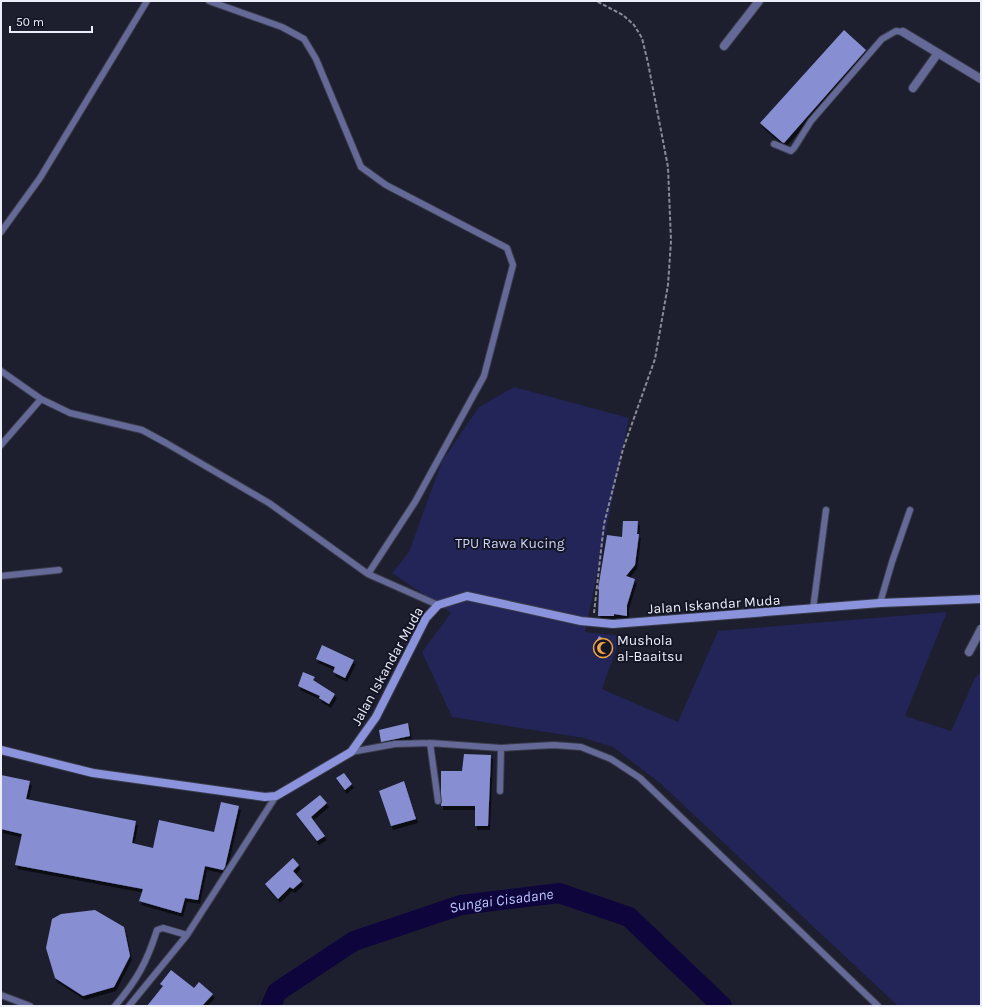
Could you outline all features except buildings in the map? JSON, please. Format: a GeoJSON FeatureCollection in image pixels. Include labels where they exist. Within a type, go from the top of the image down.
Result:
{"type":"FeatureCollection","features":[{"type":"Feature","properties":{"kind":"street"},"geometry":{"type":"LineString","coordinates":[[724,46],[759,1]]}},
{"type":"Feature","properties":{"kind":"street"},"geometry":{"type":"LineString","coordinates":[[903,32],[981,79]]}},
{"type":"Feature","properties":{"kind":"street"},"geometry":{"type":"LineString","coordinates":[[913,88],[938,53]]}},
{"type":"Feature","properties":{"kind":"street","name":"Jalan Iskandar Muda"},"geometry":{"type":"LineString","coordinates":[[276,796],[351,752],[376,716],[426,618],[438,605],[467,596],[593,622],[613,624],[880,603],[981,599]]}},
{"type":"Feature","properties":{"kind":"street"},"geometry":{"type":"LineString","coordinates":[[969,652],[981,629]]}},
{"type":"Feature","properties":{"kind":"street"},"geometry":{"type":"LineString","coordinates":[[1,750],[94,773],[265,797],[276,796]]}},
{"type":"Feature","properties":{"kind":"lane"},"geometry":{"type":"LineString","coordinates":[[1,232],[40,178],[146,1]]}},
{"type":"Feature","properties":{"kind":"lane"},"geometry":{"type":"LineString","coordinates":[[209,1],[282,27],[304,38],[316,59],[361,167],[386,185],[507,248],[514,265],[484,376],[415,502],[368,574]]}},
{"type":"Feature","properties":{"kind":"lane"},"geometry":{"type":"LineString","coordinates":[[774,144],[791,151],[811,121],[882,39],[896,31],[903,32]]}},
{"type":"Feature","properties":{"kind":"lane"},"geometry":{"type":"LineString","coordinates":[[1,371],[41,399],[70,413],[142,430],[269,503],[368,574],[438,605]]}},
{"type":"Feature","properties":{"kind":"lane"},"geometry":{"type":"LineString","coordinates":[[1,445],[41,399]]}},
{"type":"Feature","properties":{"kind":"lane"},"geometry":{"type":"LineString","coordinates":[[813,609],[826,510]]}},
{"type":"Feature","properties":{"kind":"lane"},"geometry":{"type":"LineString","coordinates":[[880,603],[910,510]]}},
{"type":"Feature","properties":{"kind":"lane"},"geometry":{"type":"LineString","coordinates":[[1,576],[59,570]]}},
{"type":"Feature","properties":{"kind":"lane"},"geometry":{"type":"LineString","coordinates":[[351,752],[395,744],[430,743],[501,748],[554,745],[581,747],[611,759],[640,778],[878,1006]]}},
{"type":"Feature","properties":{"kind":"lane"},"geometry":{"type":"LineString","coordinates":[[430,743],[438,801]]}},
{"type":"Feature","properties":{"kind":"lane"},"geometry":{"type":"LineString","coordinates":[[500,791],[501,748]]}},
{"type":"Feature","properties":{"kind":"lane"},"geometry":{"type":"LineString","coordinates":[[129,1006],[187,935],[276,796]]}},
{"type":"Feature","properties":{"kind":"lane"},"geometry":{"type":"LineString","coordinates":[[115,1006],[136,979],[149,956],[157,930],[163,928],[187,935]]}},
{"type":"Feature","properties":{"kind":"lane"},"geometry":{"type":"LineString","coordinates":[[1,994],[30,1006]]}},
{"type":"Feature","properties":{"kind":"path"},"geometry":{"type":"LineString","coordinates":[[593,622],[604,524],[623,449],[655,359],[668,285],[671,241],[668,167],[642,38],[634,25],[623,15],[596,1]]}},
{"type":"Feature","properties":{"kind":"green space","name":"TPU Rawa Kucing"},"geometry":{"type":"Polygon","coordinates":[[[514,387],[629,418],[585,632],[621,636],[602,689],[678,722],[718,631],[947,612],[905,716],[951,731],[975,678],[981,672],[981,1006],[898,1006],[660,783],[613,747],[584,738],[452,717],[422,652],[451,613],[392,573],[409,552],[442,461],[479,407],[514,387]]]}},
{"type":"Feature","properties":{"kind":"waterway","name":"Sungai Cisadane"},"geometry":{"type":"LineString","coordinates":[[271,1006],[277,992],[354,941],[461,905],[559,893],[629,917],[722,1006]]}},
{"type":"Feature","properties":{"kind":"place","name":"Mushola al-Baaitsu"},"geometry":{"type":"Point","coordinates":[603,648]}}]}
